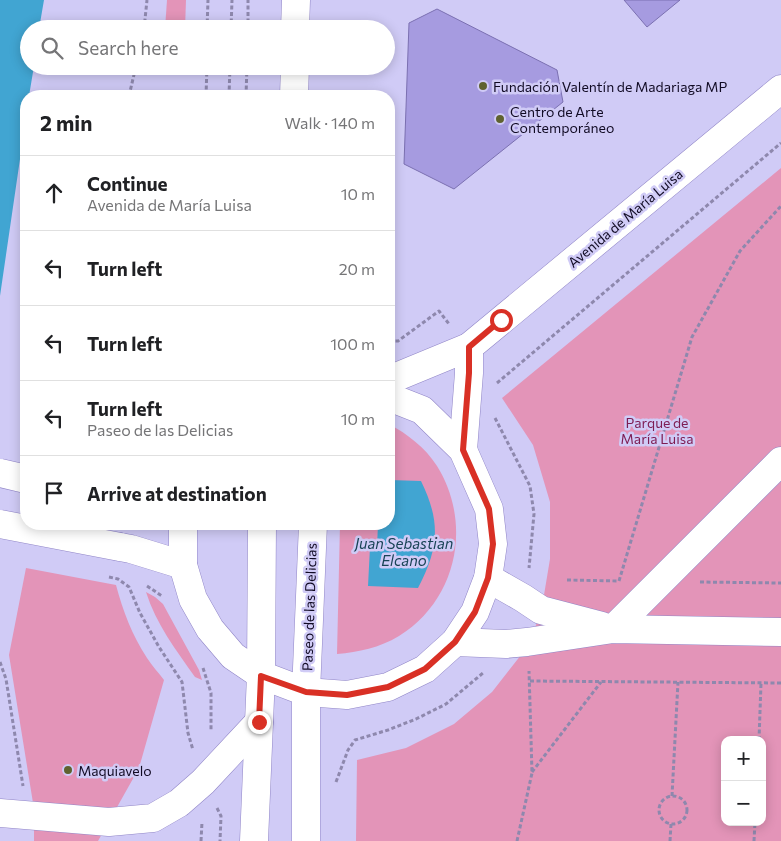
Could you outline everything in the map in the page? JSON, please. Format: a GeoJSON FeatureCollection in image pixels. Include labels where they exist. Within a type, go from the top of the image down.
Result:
{"type":"FeatureCollection","features":[{"type":"Feature","properties":{"kind":"main road"},"geometry":{"type":"LineString","coordinates":[[295,20],[296,0]]}},
{"type":"Feature","properties":{"kind":"main road"},"geometry":{"type":"LineString","coordinates":[[294,75],[294,90]]}},
{"type":"Feature","properties":{"kind":"main road","name":"Avenida de María Luisa"},"geometry":{"type":"LineString","coordinates":[[395,378],[469,347],[781,89]]}},
{"type":"Feature","properties":{"kind":"main road"},"geometry":{"type":"LineString","coordinates":[[463,450],[469,373],[469,347]]}},
{"type":"Feature","properties":{"kind":"main road"},"geometry":{"type":"LineString","coordinates":[[182,530],[183,565],[193,599],[210,629],[233,656],[261,676],[306,692],[347,695],[388,687],[425,669],[455,642],[475,612],[488,578],[493,544],[489,509],[463,450],[422,410],[395,399]]}},
{"type":"Feature","properties":{"kind":"main road"},"geometry":{"type":"LineString","coordinates":[[613,630],[781,461]]}},
{"type":"Feature","properties":{"kind":"main road"},"geometry":{"type":"LineString","coordinates":[[0,473],[20,478]]}},
{"type":"Feature","properties":{"kind":"main road"},"geometry":{"type":"LineString","coordinates":[[0,524],[20,528]]}},
{"type":"Feature","properties":{"kind":"main road"},"geometry":{"type":"LineString","coordinates":[[31,530],[131,549],[183,565]]}},
{"type":"Feature","properties":{"kind":"main road"},"geometry":{"type":"LineString","coordinates":[[254,841],[261,676],[262,530]]}},
{"type":"Feature","properties":{"kind":"main road","name":"Paseo de las Delicias"},"geometry":{"type":"LineString","coordinates":[[306,841],[306,692],[312,530]]}},
{"type":"Feature","properties":{"kind":"main road"},"geometry":{"type":"LineString","coordinates":[[488,578],[541,610],[613,630]]}},
{"type":"Feature","properties":{"kind":"main road"},"geometry":{"type":"LineString","coordinates":[[455,642],[516,643],[613,630],[781,632]]}},
{"type":"Feature","properties":{"kind":"main road"},"geometry":{"type":"LineString","coordinates":[[0,813],[109,822],[152,818],[179,803],[203,782],[259,722]]}},
{"type":"Feature","properties":{"kind":"path"},"geometry":{"type":"LineString","coordinates":[[145,20],[147,0]]}},
{"type":"Feature","properties":{"kind":"path"},"geometry":{"type":"LineString","coordinates":[[208,0],[208,20]]}},
{"type":"Feature","properties":{"kind":"path"},"geometry":{"type":"LineString","coordinates":[[231,20],[232,0]]}},
{"type":"Feature","properties":{"kind":"path"},"geometry":{"type":"LineString","coordinates":[[248,0],[248,20]]}},
{"type":"Feature","properties":{"kind":"path"},"geometry":{"type":"LineString","coordinates":[[130,90],[134,75]]}},
{"type":"Feature","properties":{"kind":"path"},"geometry":{"type":"LineString","coordinates":[[206,90],[207,75]]}},
{"type":"Feature","properties":{"kind":"path"},"geometry":{"type":"LineString","coordinates":[[230,75],[230,90]]}},
{"type":"Feature","properties":{"kind":"path"},"geometry":{"type":"LineString","coordinates":[[246,90],[247,75]]}},
{"type":"Feature","properties":{"kind":"path"},"geometry":{"type":"LineString","coordinates":[[495,389],[498,383],[781,143]]}},
{"type":"Feature","properties":{"kind":"path"},"geometry":{"type":"LineString","coordinates":[[619,581],[692,337],[740,250],[781,206]]}},
{"type":"Feature","properties":{"kind":"path"},"geometry":{"type":"LineString","coordinates":[[395,341],[398,341],[439,311],[446,319]]}},
{"type":"Feature","properties":{"kind":"path"},"geometry":{"type":"LineString","coordinates":[[492,412],[530,486],[534,514],[528,580],[524,598]]}},
{"type":"Feature","properties":{"kind":"path"},"geometry":{"type":"LineString","coordinates":[[118,579],[129,587],[140,613],[182,682],[188,733],[203,782],[221,816],[220,841]]}},
{"type":"Feature","properties":{"kind":"path"},"geometry":{"type":"LineString","coordinates":[[146,585],[168,601]]}},
{"type":"Feature","properties":{"kind":"path"},"geometry":{"type":"LineString","coordinates":[[336,791],[336,781],[348,750],[355,740],[416,720],[446,704],[481,676],[516,643],[530,681],[532,773],[517,841]]}},
{"type":"Feature","properties":{"kind":"path"},"geometry":{"type":"LineString","coordinates":[[0,662],[6,679],[27,816]]}},
{"type":"Feature","properties":{"kind":"path"},"geometry":{"type":"LineString","coordinates":[[202,663],[211,693],[210,734]]}},
{"type":"Feature","properties":{"kind":"path"},"geometry":{"type":"LineString","coordinates":[[530,681],[781,683]]}},
{"type":"Feature","properties":{"kind":"path"},"geometry":{"type":"LineString","coordinates":[[532,773],[601,682]]}},
{"type":"Feature","properties":{"kind":"path"},"geometry":{"type":"LineString","coordinates":[[672,796],[678,682]]}},
{"type":"Feature","properties":{"kind":"path"},"geometry":{"type":"LineString","coordinates":[[759,736],[761,683]]}},
{"type":"Feature","properties":{"kind":"path"},"geometry":{"type":"LineString","coordinates":[[202,841],[203,782]]}},
{"type":"Feature","properties":{"kind":"path"},"geometry":{"type":"LineString","coordinates":[[672,796],[683,800],[687,811],[682,821],[677,824],[671,824],[662,819],[659,810],[663,800],[672,796]]}},
{"type":"Feature","properties":{"kind":"path"},"geometry":{"type":"LineString","coordinates":[[670,841],[671,824]]}},
{"type":"Feature","properties":{"kind":"path"},"geometry":{"type":"LineString","coordinates":[[754,841],[755,826]]}},
{"type":"Feature","properties":{"kind":"green space"},"geometry":{"type":"Polygon","coordinates":[[[167,0],[186,0],[185,20],[166,20],[167,0]]]}},
{"type":"Feature","properties":{"kind":"green space","name":"Parque de María Luisa"},"geometry":{"type":"Polygon","coordinates":[[[781,168],[781,841],[356,841],[357,760],[406,748],[454,724],[492,692],[521,655],[536,625],[544,600],[550,559],[550,502],[533,445],[502,398],[781,168]]]}},
{"type":"Feature","properties":{"kind":"green space"},"geometry":{"type":"Polygon","coordinates":[[[395,428],[427,453],[437,466],[448,488],[454,512],[456,536],[453,559],[446,582],[434,602],[419,621],[399,636],[384,644],[361,651],[337,654],[340,530],[395,530],[395,428]]]}},
{"type":"Feature","properties":{"kind":"green space"},"geometry":{"type":"Polygon","coordinates":[[[26,568],[116,585],[132,632],[149,661],[164,680],[139,768],[98,841],[34,841],[34,809],[9,655],[26,568]]]}},
{"type":"Feature","properties":{"kind":"green space"},"geometry":{"type":"Polygon","coordinates":[[[146,592],[163,604],[199,670],[202,680],[195,677],[167,636],[155,615],[146,592]]]}},
{"type":"Feature","properties":{"kind":"water"},"geometry":{"type":"Polygon","coordinates":[[[0,0],[44,0],[41,20],[20,20],[20,75],[32,75],[30,90],[20,90],[20,159],[0,296],[0,0]]]}},
{"type":"Feature","properties":{"kind":"water","name":"Juan Sebastian Elcano"},"geometry":{"type":"Polygon","coordinates":[[[395,480],[421,481],[432,509],[435,535],[430,560],[418,588],[368,586],[370,547],[377,547],[378,530],[395,530],[395,480]]]}},
{"type":"Feature","properties":{"kind":"building"},"geometry":{"type":"Polygon","coordinates":[[[624,0],[680,0],[647,27],[624,0]]]}},
{"type":"Feature","properties":{"kind":"building","name":"Fundación Valentín de Madariaga MP"},"geometry":{"type":"Polygon","coordinates":[[[437,9],[557,70],[563,102],[454,189],[404,164],[409,23],[437,9]]]}},
{"type":"Feature","properties":{"kind":"place","name":"Fundación Valentín de Madariaga MP"},"geometry":{"type":"Point","coordinates":[483,86]}},
{"type":"Feature","properties":{"kind":"place","name":"Centro de Arte Contemporáneo"},"geometry":{"type":"Point","coordinates":[500,119]}},
{"type":"Feature","properties":{"kind":"place","name":"Maquiavelo"},"geometry":{"type":"Point","coordinates":[68,770]}},
{"type":"Feature","properties":{"kind":"route"},"geometry":{"type":"LineString","coordinates":[[259,722],[261,676],[306,692],[347,695],[388,687],[425,669],[455,642],[475,612],[488,578],[493,544],[489,509],[463,450],[469,373],[469,347],[501,320]]}}]}
